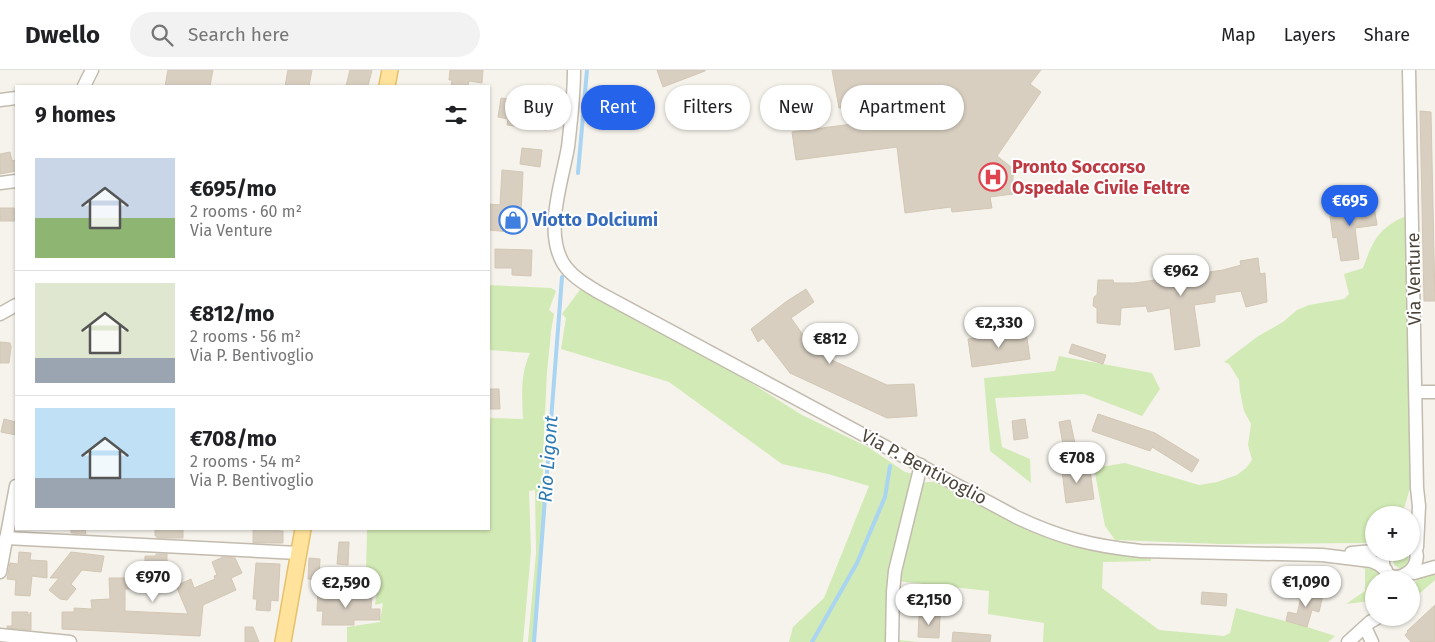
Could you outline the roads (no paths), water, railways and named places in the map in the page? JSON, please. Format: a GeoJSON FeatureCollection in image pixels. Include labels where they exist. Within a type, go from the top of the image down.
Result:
{"type":"FeatureCollection","features":[{"type":"Feature","properties":{"kind":"main road"},"geometry":{"type":"LineString","coordinates":[[387,85],[390,70]]}},
{"type":"Feature","properties":{"kind":"main road"},"geometry":{"type":"LineString","coordinates":[[283,642],[303,530]]}},
{"type":"Feature","properties":{"kind":"street"},"geometry":{"type":"LineString","coordinates":[[84,85],[92,70]]}},
{"type":"Feature","properties":{"kind":"street","name":"Via P. Bentivoglio"},"geometry":{"type":"LineString","coordinates":[[574,70],[568,146],[554,225],[556,243],[564,264],[577,278],[598,292],[1041,529],[1088,544],[1141,550],[1322,555],[1371,561],[1378,564],[1384,571]]}},
{"type":"Feature","properties":{"kind":"street","name":"Via Venture"},"geometry":{"type":"LineString","coordinates":[[1409,70],[1417,488],[1419,506]]}},
{"type":"Feature","properties":{"kind":"street"},"geometry":{"type":"LineString","coordinates":[[0,100],[15,98]]}},
{"type":"Feature","properties":{"kind":"street"},"geometry":{"type":"LineString","coordinates":[[0,183],[15,181]]}},
{"type":"Feature","properties":{"kind":"street"},"geometry":{"type":"LineString","coordinates":[[0,314],[15,306]]}},
{"type":"Feature","properties":{"kind":"street"},"geometry":{"type":"LineString","coordinates":[[1416,392],[1435,392]]}},
{"type":"Feature","properties":{"kind":"street"},"geometry":{"type":"LineString","coordinates":[[892,642],[892,592],[895,571],[921,465]]}},
{"type":"Feature","properties":{"kind":"street","name":"Via Venture"},"geometry":{"type":"LineString","coordinates":[[1412,506],[1417,488]]}},
{"type":"Feature","properties":{"kind":"street"},"geometry":{"type":"LineString","coordinates":[[0,572],[15,491]]}},
{"type":"Feature","properties":{"kind":"street"},"geometry":{"type":"LineString","coordinates":[[6,538],[298,553]]}},
{"type":"Feature","properties":{"kind":"street"},"geometry":{"type":"LineString","coordinates":[[1420,551],[1425,556],[1435,559]]}},
{"type":"Feature","properties":{"kind":"street","name":"Via P. Bentivoglio"},"geometry":{"type":"LineString","coordinates":[[1322,555],[1365,552]]}},
{"type":"Feature","properties":{"kind":"street","name":"Via P. Bentivoglio"},"geometry":{"type":"LineString","coordinates":[[1420,573],[1435,567]]}},
{"type":"Feature","properties":{"kind":"street"},"geometry":{"type":"LineString","coordinates":[[1348,642],[1366,626]]}},
{"type":"Feature","properties":{"kind":"street"},"geometry":{"type":"LineString","coordinates":[[1371,626],[1372,642]]}},
{"type":"Feature","properties":{"kind":"street"},"geometry":{"type":"LineString","coordinates":[[0,635],[70,642]]}},
{"type":"Feature","properties":{"kind":"waterway","name":"Rio Ligont"},"geometry":{"type":"LineString","coordinates":[[578,173],[587,70]]}},
{"type":"Feature","properties":{"kind":"waterway","name":"Rio Ligont"},"geometry":{"type":"LineString","coordinates":[[534,642],[562,277]]}},
{"type":"Feature","properties":{"kind":"waterway"},"geometry":{"type":"LineString","coordinates":[[812,642],[857,563],[885,497],[890,466]]}},
{"type":"Feature","properties":{"kind":"place","name":"Pronto Soccorso Ospedale Civile Feltre"},"geometry":{"type":"Point","coordinates":[993,177]}},
{"type":"Feature","properties":{"kind":"place","name":"Viotto Dolciumi"},"geometry":{"type":"Point","coordinates":[513,220]}}]}
